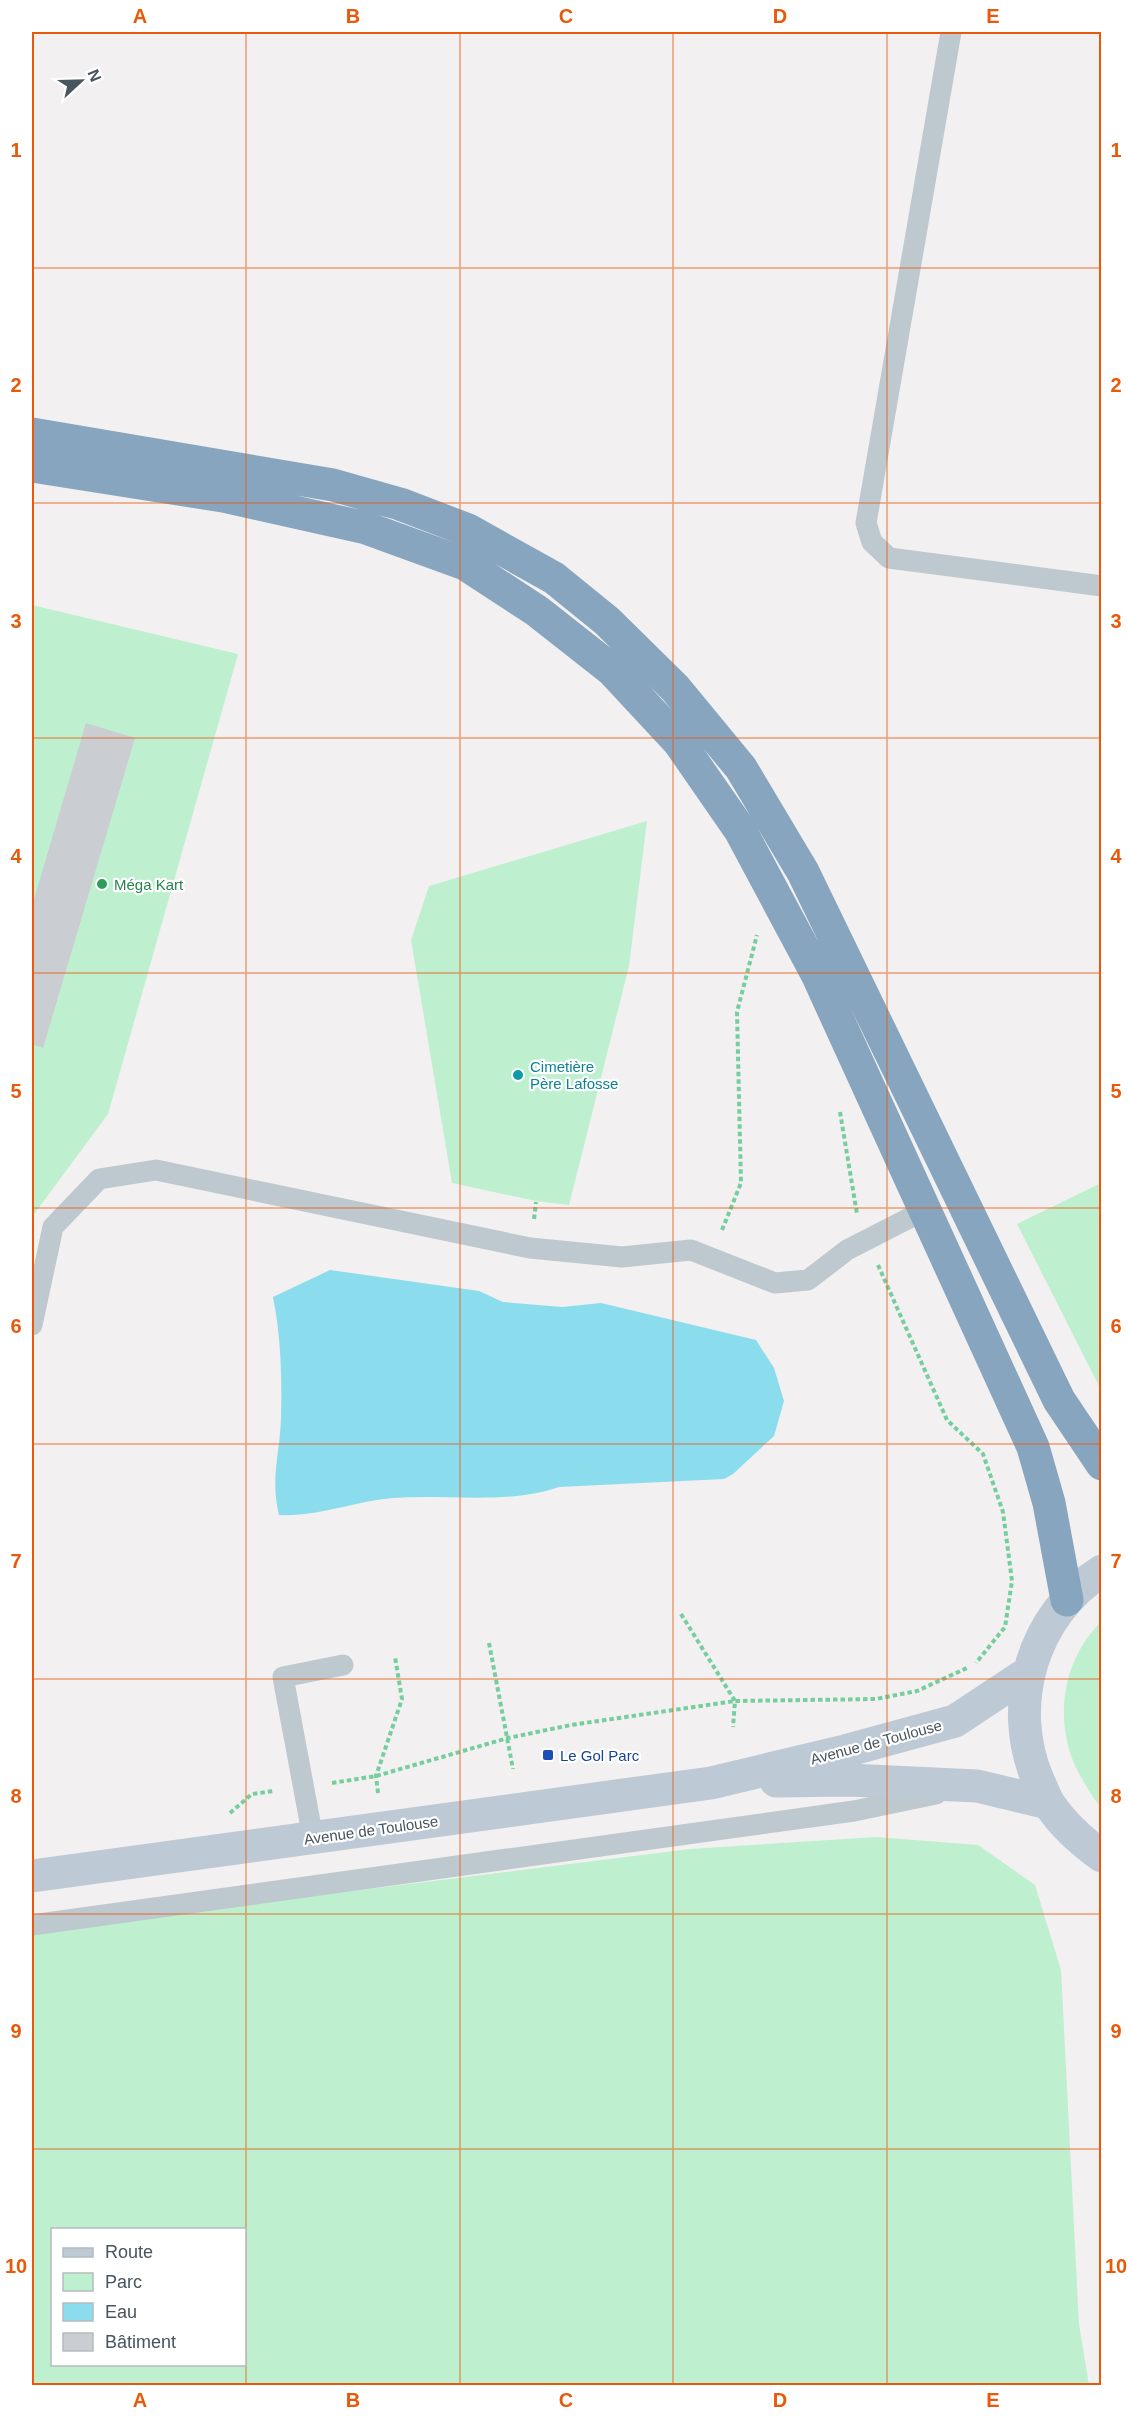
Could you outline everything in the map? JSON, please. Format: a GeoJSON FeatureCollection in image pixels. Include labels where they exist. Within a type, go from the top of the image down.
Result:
{"type":"FeatureCollection","features":[{"type":"Feature","properties":{"kind":"highway"},"geometry":{"type":"LineString","coordinates":[[32,434],[333,485],[400,504],[468,530],[554,578],[608,621],[675,688],[741,768],[803,872],[1059,1400],[1101,1464]]}},
{"type":"Feature","properties":{"kind":"highway"},"geometry":{"type":"LineString","coordinates":[[32,466],[223,496],[366,528],[465,564],[537,611],[612,670],[680,742],[740,830],[817,974],[1033,1447],[1049,1503],[1067,1600]]}},
{"type":"Feature","properties":{"kind":"main road"},"geometry":{"type":"LineString","coordinates":[[1101,1571],[1067,1600],[1038,1646],[1029,1672],[1023,1717],[1030,1761],[1048,1803],[1077,1838],[1101,1856]]}},
{"type":"Feature","properties":{"kind":"main road","name":"Avenue de Toulouse"},"geometry":{"type":"LineString","coordinates":[[32,1876],[711,1783],[955,1721],[1029,1672]]}},
{"type":"Feature","properties":{"kind":"main road","name":"Avenue de Toulouse"},"geometry":{"type":"LineString","coordinates":[[711,1783],[849,1780],[977,1786],[1048,1803]]}},
{"type":"Feature","properties":{"kind":"lane"},"geometry":{"type":"LineString","coordinates":[[951,32],[866,523],[872,542],[889,558],[1101,586]]}},
{"type":"Feature","properties":{"kind":"lane"},"geometry":{"type":"LineString","coordinates":[[32,1325],[53,1227],[99,1179],[156,1170],[530,1248],[622,1257],[691,1250],[775,1283],[808,1280],[847,1250],[925,1210]]}},
{"type":"Feature","properties":{"kind":"lane"},"geometry":{"type":"LineString","coordinates":[[313,1838],[283,1677],[343,1665]]}},
{"type":"Feature","properties":{"kind":"lane"},"geometry":{"type":"LineString","coordinates":[[32,1925],[854,1811],[977,1786]]}},
{"type":"Feature","properties":{"kind":"path"},"geometry":{"type":"LineString","coordinates":[[691,1250],[722,1229],[741,1183],[737,1012],[755,938],[777,898]]}},
{"type":"Feature","properties":{"kind":"path"},"geometry":{"type":"LineString","coordinates":[[231,1850],[230,1812],[252,1794],[376,1776],[508,1738],[571,1725],[735,1701],[876,1699],[917,1691],[975,1664],[1005,1627],[1012,1581],[1003,1512],[983,1454],[947,1420],[858,1219],[839,1118],[841,1108]]}},
{"type":"Feature","properties":{"kind":"path"},"geometry":{"type":"LineString","coordinates":[[681,1614],[735,1701],[733,1727]]}},
{"type":"Feature","properties":{"kind":"path"},"geometry":{"type":"LineString","coordinates":[[489,1643],[513,1768]]}},
{"type":"Feature","properties":{"kind":"path"},"geometry":{"type":"LineString","coordinates":[[378,1801],[376,1776],[402,1699],[395,1657]]}},
{"type":"Feature","properties":{"kind":"green space","name":"Méga Kart"},"geometry":{"type":"Polygon","coordinates":[[[32,605],[238,654],[108,1114],[32,1217],[32,605]]]}},
{"type":"Feature","properties":{"kind":"green space","name":"Cimetière Père Lafosse"},"geometry":{"type":"Polygon","coordinates":[[[647,821],[629,966],[569,1205],[536,1201],[452,1183],[411,940],[429,886],[647,821]]]}},
{"type":"Feature","properties":{"kind":"green space"},"geometry":{"type":"Polygon","coordinates":[[[1101,1183],[1101,1390],[1017,1224],[1101,1183]]]}},
{"type":"Feature","properties":{"kind":"green space"},"geometry":{"type":"Polygon","coordinates":[[[1101,1622],[1101,1807],[1074,1764],[1064,1722],[1064,1700],[1068,1679],[1076,1658],[1087,1639],[1101,1622]]]}},
{"type":"Feature","properties":{"kind":"green space"},"geometry":{"type":"Polygon","coordinates":[[[876,1837],[978,1845],[1035,1885],[1061,1970],[1079,2324],[1089,2385],[32,2385],[32,1931],[690,1849],[876,1837]]]}},
{"type":"Feature","properties":{"kind":"water"},"geometry":{"type":"Polygon","coordinates":[[[330,1270],[479,1291],[503,1302],[562,1307],[601,1303],[756,1340],[774,1368],[784,1401],[774,1436],[733,1474],[724,1479],[559,1487],[518,1496],[393,1498],[308,1514],[279,1515],[275,1478],[281,1418],[281,1372],[273,1297],[330,1270]]]}},
{"type":"Feature","properties":{"kind":"building"},"geometry":{"type":"Polygon","coordinates":[[[86,723],[135,738],[43,1048],[32,1044],[32,906],[86,723]]]}},
{"type":"Feature","properties":{"kind":"place","name":"Méga Kart"},"geometry":{"type":"Point","coordinates":[102,884]}},
{"type":"Feature","properties":{"kind":"place","name":"Cimetière Père Lafosse"},"geometry":{"type":"Point","coordinates":[518,1075]}},
{"type":"Feature","properties":{"kind":"place","name":"Le Gol Parc"},"geometry":{"type":"Point","coordinates":[548,1755]}}]}
